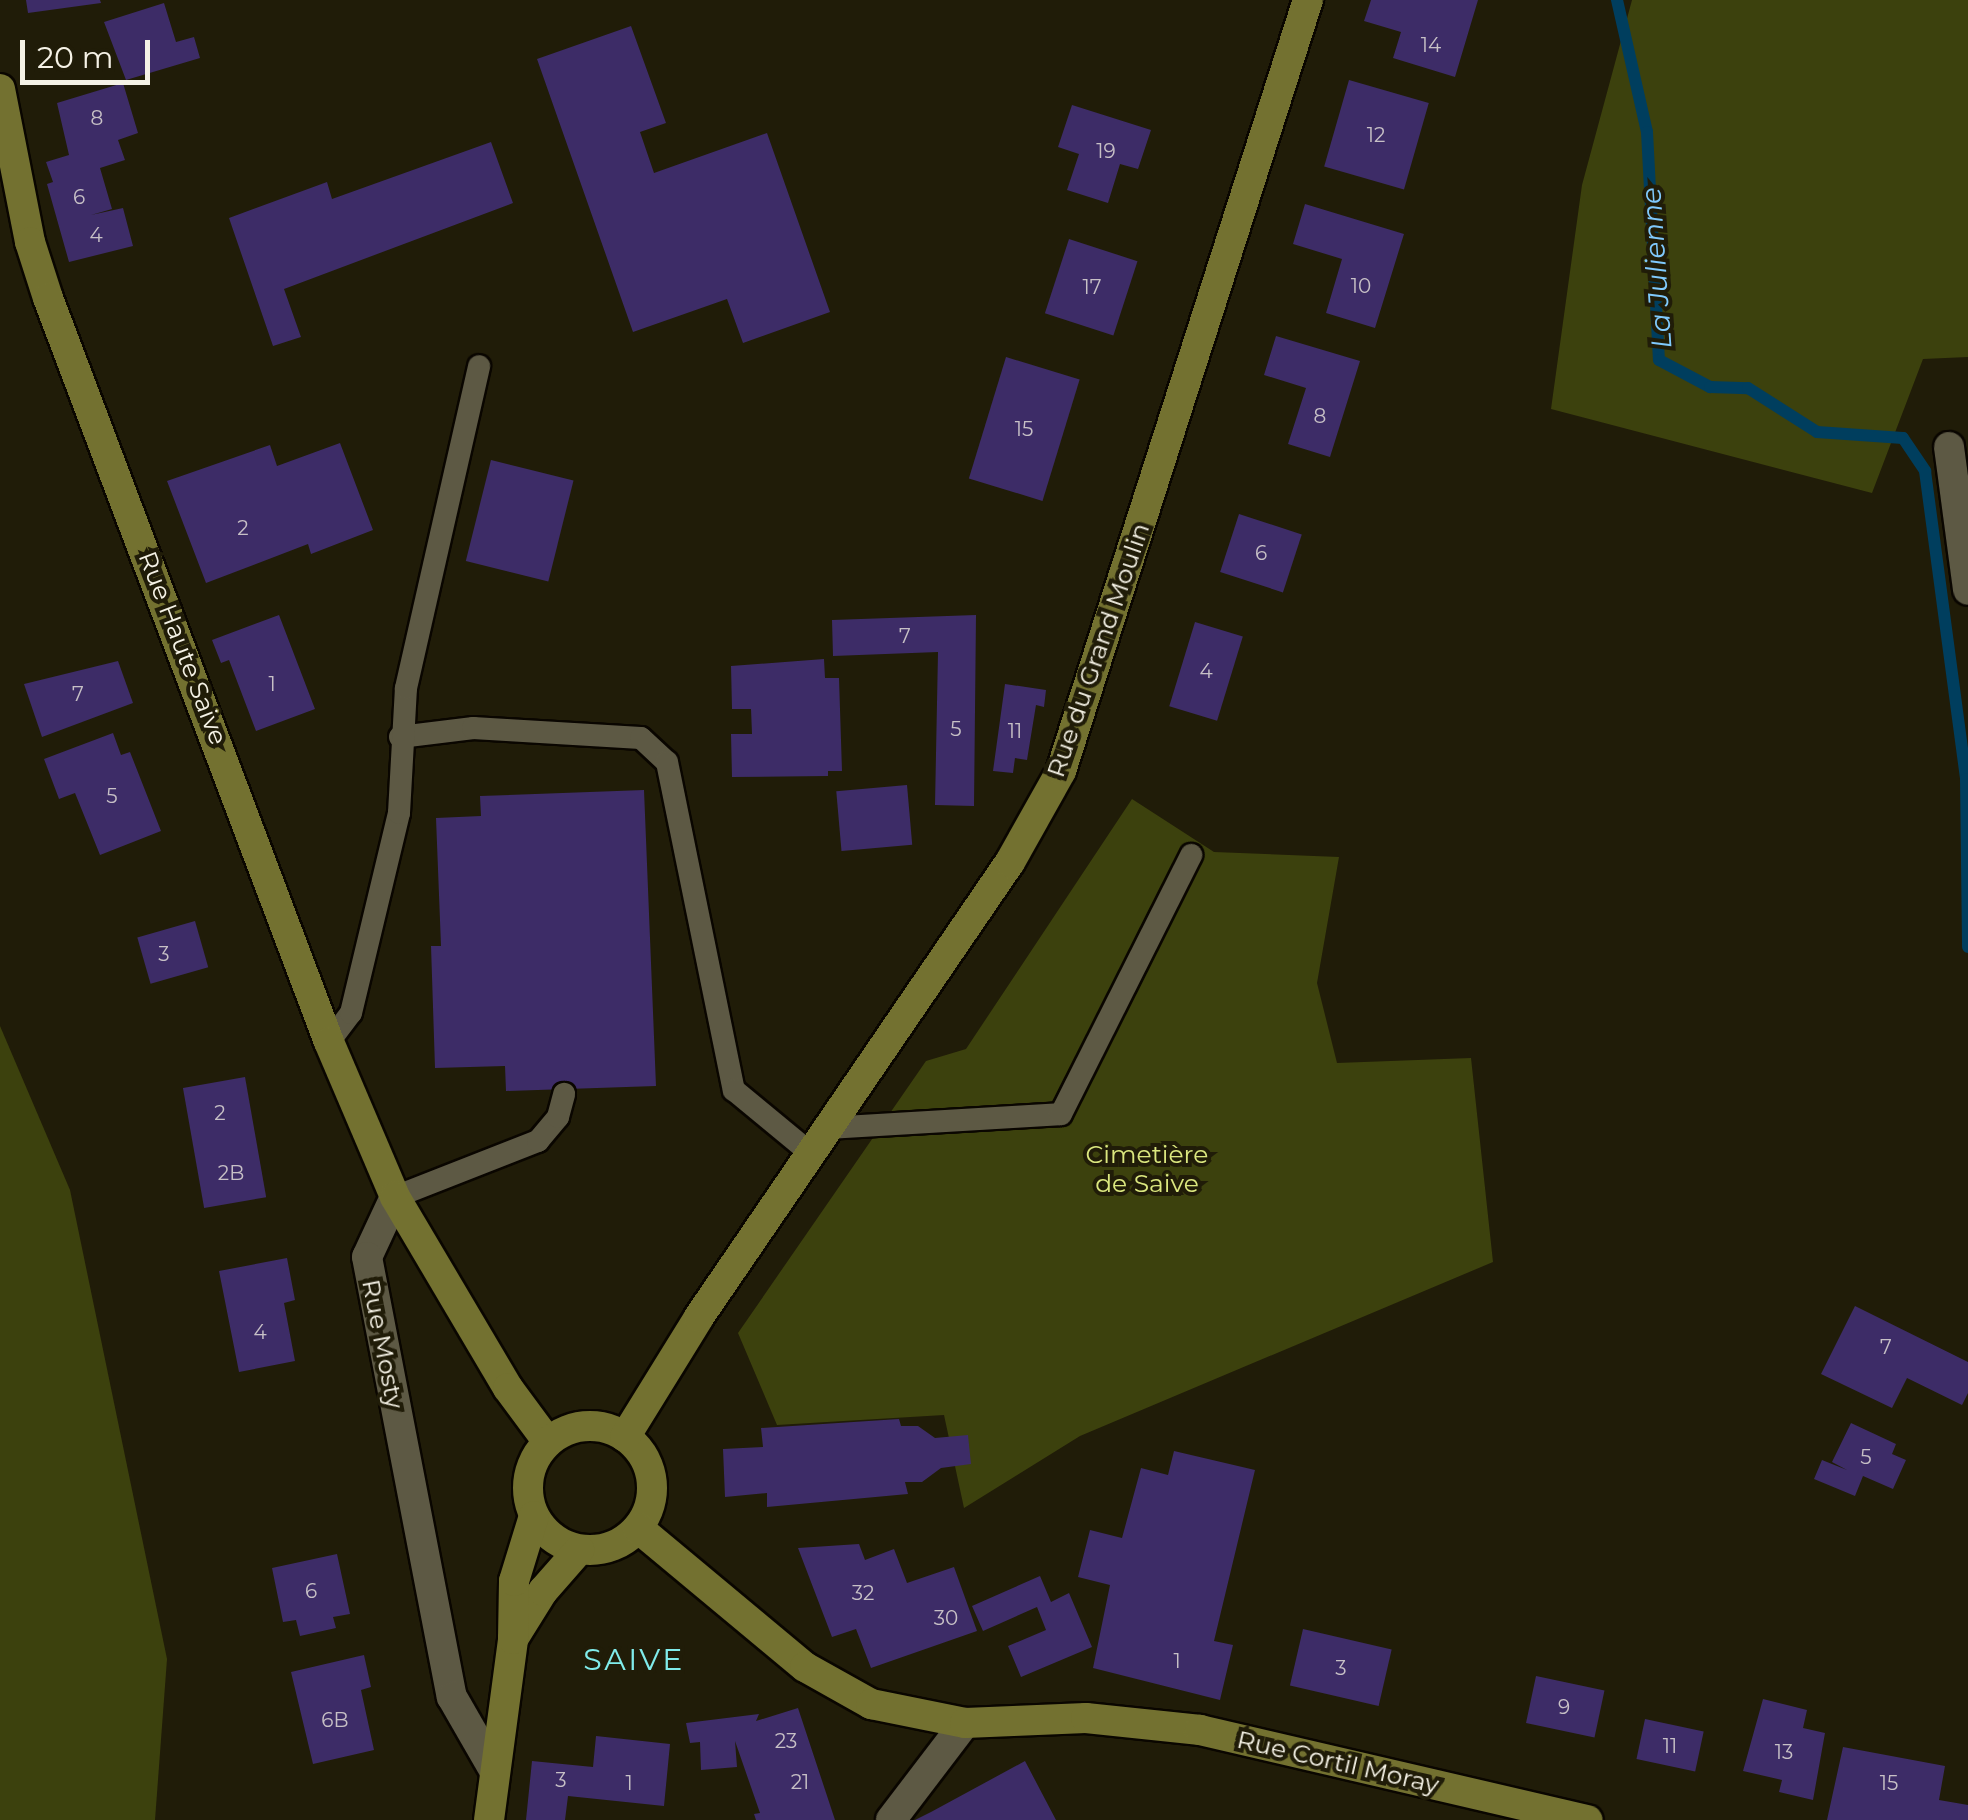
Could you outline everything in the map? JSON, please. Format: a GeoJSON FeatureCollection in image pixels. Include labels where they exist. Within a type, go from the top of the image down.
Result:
{"type":"FeatureCollection","features":[{"type":"Feature","properties":{"kind":"street","name":"Rue du Grand Moulin"},"geometry":{"type":"LineString","coordinates":[[625,1437],[699,1316],[1010,862],[1061,771],[1308,0]]}},
{"type":"Feature","properties":{"kind":"street","name":"Rue Haute Saive"},"geometry":{"type":"LineString","coordinates":[[0,90],[30,242],[48,298],[329,1042],[395,1197]]}},
{"type":"Feature","properties":{"kind":"street"},"geometry":{"type":"LineString","coordinates":[[1949,447],[1968,590]]}},
{"type":"Feature","properties":{"kind":"street"},"geometry":{"type":"LineString","coordinates":[[395,1197],[508,1388],[548,1442]]}},
{"type":"Feature","properties":{"kind":"street","name":"Rue Mosty"},"geometry":{"type":"LineString","coordinates":[[395,1197],[366,1257],[452,1697],[494,1770]]}},
{"type":"Feature","properties":{"kind":"street"},"geometry":{"type":"LineString","coordinates":[[586,1426],[625,1437],[649,1470],[652,1491],[638,1528],[621,1542],[601,1550],[579,1550],[545,1532],[528,1497],[528,1476],[548,1442],[566,1430],[586,1426]]}},
{"type":"Feature","properties":{"kind":"street"},"geometry":{"type":"LineString","coordinates":[[489,1820],[514,1639],[514,1581],[534,1516]]}},
{"type":"Feature","properties":{"kind":"street"},"geometry":{"type":"LineString","coordinates":[[638,1528],[804,1667],[871,1704],[965,1723],[891,1820]]}},
{"type":"Feature","properties":{"kind":"street"},"geometry":{"type":"LineString","coordinates":[[514,1639],[543,1591],[579,1550]]}},
{"type":"Feature","properties":{"kind":"street","name":"Rue Cortil Moray"},"geometry":{"type":"LineString","coordinates":[[965,1723],[1086,1718],[1200,1730],[1588,1820]]}},
{"type":"Feature","properties":{"kind":"lane"},"geometry":{"type":"LineString","coordinates":[[329,1042],[351,1013],[399,813],[400,737],[406,688],[479,366]]}},
{"type":"Feature","properties":{"kind":"lane"},"geometry":{"type":"LineString","coordinates":[[400,737],[473,728],[640,738],[667,762],[734,1090],[818,1140],[1061,1114],[1191,855]]}},
{"type":"Feature","properties":{"kind":"lane"},"geometry":{"type":"LineString","coordinates":[[395,1197],[538,1140],[558,1117],[564,1094]]}},
{"type":"Feature","properties":{"kind":"green space"},"geometry":{"type":"Polygon","coordinates":[[[1632,0],[1968,0],[1968,357],[1923,359],[1872,493],[1551,409],[1582,185],[1632,0]]]}},
{"type":"Feature","properties":{"kind":"green space","name":"Cimetière de Saive"},"geometry":{"type":"Polygon","coordinates":[[[1132,799],[1214,852],[1339,857],[1317,983],[1337,1063],[1471,1058],[1493,1262],[1080,1436],[964,1508],[944,1415],[777,1425],[738,1333],[926,1061],[966,1049],[1132,799]]]}},
{"type":"Feature","properties":{"kind":"green space"},"geometry":{"type":"Polygon","coordinates":[[[0,1026],[70,1190],[167,1659],[155,1820],[0,1820],[0,1026]]]}},
{"type":"Feature","properties":{"kind":"building"},"geometry":{"type":"Polygon","coordinates":[[[26,0],[100,0],[101,3],[28,13],[26,0]]]}},
{"type":"Feature","properties":{"kind":"building"},"geometry":{"type":"Polygon","coordinates":[[[1371,0],[1478,0],[1455,77],[1393,58],[1401,32],[1364,21],[1371,0]]]}},
{"type":"Feature","properties":{"kind":"building"},"geometry":{"type":"Polygon","coordinates":[[[164,3],[176,42],[194,37],[200,58],[126,80],[104,22],[164,3]]]}},
{"type":"Feature","properties":{"kind":"building"},"geometry":{"type":"Polygon","coordinates":[[[631,26],[666,123],[640,132],[654,173],[767,133],[830,312],[743,343],[727,299],[633,332],[537,59],[631,26]]]}},
{"type":"Feature","properties":{"kind":"building"},"geometry":{"type":"Polygon","coordinates":[[[1349,80],[1429,103],[1404,189],[1324,167],[1349,80]]]}},
{"type":"Feature","properties":{"kind":"building"},"geometry":{"type":"Polygon","coordinates":[[[123,83],[138,133],[118,140],[125,160],[100,168],[112,209],[91,215],[123,208],[133,246],[69,262],[47,184],[53,182],[46,162],[69,155],[57,103],[123,83]]]}},
{"type":"Feature","properties":{"kind":"building"},"geometry":{"type":"Polygon","coordinates":[[[1072,105],[1151,130],[1138,169],[1120,164],[1108,203],[1067,190],[1079,154],[1058,147],[1072,105]]]}},
{"type":"Feature","properties":{"kind":"building"},"geometry":{"type":"Polygon","coordinates":[[[491,142],[513,203],[284,289],[301,337],[273,346],[229,218],[327,182],[332,199],[491,142]]]}},
{"type":"Feature","properties":{"kind":"building"},"geometry":{"type":"Polygon","coordinates":[[[1305,204],[1404,234],[1375,328],[1326,313],[1342,259],[1293,244],[1305,204]]]}},
{"type":"Feature","properties":{"kind":"building"},"geometry":{"type":"Polygon","coordinates":[[[1069,239],[1137,261],[1113,335],[1045,313],[1069,239]]]}},
{"type":"Feature","properties":{"kind":"building"},"geometry":{"type":"Polygon","coordinates":[[[1276,336],[1360,361],[1330,457],[1288,444],[1306,388],[1264,375],[1276,336]]]}},
{"type":"Feature","properties":{"kind":"building"},"geometry":{"type":"Polygon","coordinates":[[[1006,357],[1080,380],[1043,501],[969,478],[1006,357]]]}},
{"type":"Feature","properties":{"kind":"building"},"geometry":{"type":"Polygon","coordinates":[[[340,443],[373,530],[311,554],[308,544],[206,583],[167,481],[270,445],[277,466],[340,443]]]}},
{"type":"Feature","properties":{"kind":"building"},"geometry":{"type":"Polygon","coordinates":[[[491,460],[573,481],[548,581],[466,561],[491,460]]]}},
{"type":"Feature","properties":{"kind":"building"},"geometry":{"type":"Polygon","coordinates":[[[1239,514],[1302,534],[1283,592],[1220,572],[1239,514]]]}},
{"type":"Feature","properties":{"kind":"building"},"geometry":{"type":"Polygon","coordinates":[[[279,615],[315,709],[256,731],[229,660],[221,663],[212,640],[279,615]]]}},
{"type":"Feature","properties":{"kind":"building"},"geometry":{"type":"Polygon","coordinates":[[[976,615],[974,806],[935,805],[938,652],[833,656],[832,620],[976,615]]]}},
{"type":"Feature","properties":{"kind":"building"},"geometry":{"type":"Polygon","coordinates":[[[1195,622],[1243,637],[1217,721],[1169,706],[1195,622]]]}},
{"type":"Feature","properties":{"kind":"building"},"geometry":{"type":"Polygon","coordinates":[[[824,659],[825,678],[839,678],[842,771],[828,771],[828,776],[732,777],[731,734],[752,734],[751,709],[732,709],[731,666],[824,659]]]}},
{"type":"Feature","properties":{"kind":"building"},"geometry":{"type":"Polygon","coordinates":[[[118,661],[133,703],[42,737],[24,684],[118,661]]]}},
{"type":"Feature","properties":{"kind":"building"},"geometry":{"type":"Polygon","coordinates":[[[1005,684],[1046,690],[1044,707],[1036,705],[1027,760],[1015,758],[1013,773],[993,771],[1005,684]]]}},
{"type":"Feature","properties":{"kind":"building"},"geometry":{"type":"Polygon","coordinates":[[[113,733],[121,755],[130,752],[161,831],[100,855],[75,793],[59,799],[44,759],[113,733]]]}},
{"type":"Feature","properties":{"kind":"building"},"geometry":{"type":"Polygon","coordinates":[[[907,785],[912,845],[841,851],[836,791],[907,785]]]}},
{"type":"Feature","properties":{"kind":"building"},"geometry":{"type":"Polygon","coordinates":[[[644,790],[656,1086],[506,1091],[505,1066],[435,1068],[431,946],[441,946],[436,818],[481,816],[480,796],[644,790]]]}},
{"type":"Feature","properties":{"kind":"building"},"geometry":{"type":"Polygon","coordinates":[[[195,921],[208,967],[151,984],[137,938],[195,921]]]}},
{"type":"Feature","properties":{"kind":"building"},"geometry":{"type":"Polygon","coordinates":[[[245,1077],[266,1197],[204,1208],[183,1088],[245,1077]]]}},
{"type":"Feature","properties":{"kind":"building"},"geometry":{"type":"Polygon","coordinates":[[[287,1258],[295,1300],[284,1303],[295,1361],[239,1372],[219,1271],[287,1258]]]}},
{"type":"Feature","properties":{"kind":"building"},"geometry":{"type":"Polygon","coordinates":[[[1855,1306],[1968,1362],[1968,1393],[1962,1405],[1907,1378],[1892,1408],[1821,1374],[1855,1306]]]}},
{"type":"Feature","properties":{"kind":"building"},"geometry":{"type":"Polygon","coordinates":[[[899,1419],[901,1426],[918,1426],[935,1438],[968,1435],[971,1464],[941,1468],[922,1482],[905,1482],[908,1494],[767,1507],[767,1493],[725,1497],[723,1449],[763,1447],[761,1428],[899,1419]]]}},
{"type":"Feature","properties":{"kind":"building"},"geometry":{"type":"Polygon","coordinates":[[[1851,1423],[1896,1444],[1892,1454],[1906,1460],[1893,1489],[1863,1476],[1855,1496],[1814,1479],[1822,1460],[1847,1470],[1832,1462],[1851,1423]]]}},
{"type":"Feature","properties":{"kind":"building"},"geometry":{"type":"Polygon","coordinates":[[[1174,1451],[1255,1470],[1214,1641],[1233,1645],[1220,1700],[1093,1668],[1110,1585],[1078,1577],[1090,1530],[1122,1538],[1141,1468],[1168,1475],[1174,1451]]]}},
{"type":"Feature","properties":{"kind":"building"},"geometry":{"type":"Polygon","coordinates":[[[859,1544],[865,1560],[894,1549],[907,1583],[954,1567],[977,1631],[871,1668],[856,1629],[832,1637],[798,1548],[859,1544]]]}},
{"type":"Feature","properties":{"kind":"building"},"geometry":{"type":"Polygon","coordinates":[[[337,1554],[350,1614],[333,1617],[336,1628],[300,1636],[296,1620],[283,1622],[272,1568],[337,1554]]]}},
{"type":"Feature","properties":{"kind":"building"},"geometry":{"type":"Polygon","coordinates":[[[1040,1576],[1051,1602],[1069,1593],[1092,1647],[1021,1677],[1008,1646],[1046,1630],[1037,1607],[983,1631],[972,1606],[1040,1576]]]}},
{"type":"Feature","properties":{"kind":"building"},"geometry":{"type":"Polygon","coordinates":[[[1303,1629],[1392,1649],[1379,1706],[1290,1686],[1303,1629]]]}},
{"type":"Feature","properties":{"kind":"building"},"geometry":{"type":"Polygon","coordinates":[[[364,1655],[371,1687],[361,1690],[374,1750],[313,1764],[291,1672],[364,1655]]]}},
{"type":"Feature","properties":{"kind":"building"},"geometry":{"type":"Polygon","coordinates":[[[1536,1676],[1604,1691],[1594,1738],[1526,1723],[1536,1676]]]}},
{"type":"Feature","properties":{"kind":"building"},"geometry":{"type":"Polygon","coordinates":[[[1763,1699],[1807,1710],[1803,1728],[1825,1733],[1813,1800],[1779,1792],[1782,1780],[1743,1771],[1763,1699]]]}},
{"type":"Feature","properties":{"kind":"building"},"geometry":{"type":"Polygon","coordinates":[[[798,1708],[835,1820],[756,1820],[754,1814],[760,1813],[735,1741],[737,1767],[701,1770],[700,1742],[690,1743],[686,1723],[759,1714],[756,1721],[798,1708]]]}},
{"type":"Feature","properties":{"kind":"building"},"geometry":{"type":"Polygon","coordinates":[[[1645,1719],[1704,1731],[1695,1772],[1636,1759],[1645,1719]]]}},
{"type":"Feature","properties":{"kind":"building"},"geometry":{"type":"Polygon","coordinates":[[[596,1736],[670,1744],[664,1806],[568,1796],[565,1820],[526,1820],[532,1761],[593,1767],[596,1736]]]}},
{"type":"Feature","properties":{"kind":"building"},"geometry":{"type":"Polygon","coordinates":[[[1843,1747],[1945,1766],[1939,1800],[1968,1805],[1968,1820],[1827,1820],[1843,1747]]]}},
{"type":"Feature","properties":{"kind":"building"},"geometry":{"type":"Polygon","coordinates":[[[1025,1761],[1056,1820],[915,1820],[931,1812],[1025,1761]]]}},
{"type":"Feature","properties":{"kind":"waterway","name":"La Julienne"},"geometry":{"type":"LineString","coordinates":[[1617,0],[1647,132],[1659,360],[1710,387],[1748,388],[1817,432],[1903,438],[1925,471],[1966,779],[1968,947]]}},
{"type":"Feature","properties":{"kind":"district","name":"SAIVE"},"geometry":{"type":"Point","coordinates":[634,1660]}}]}
